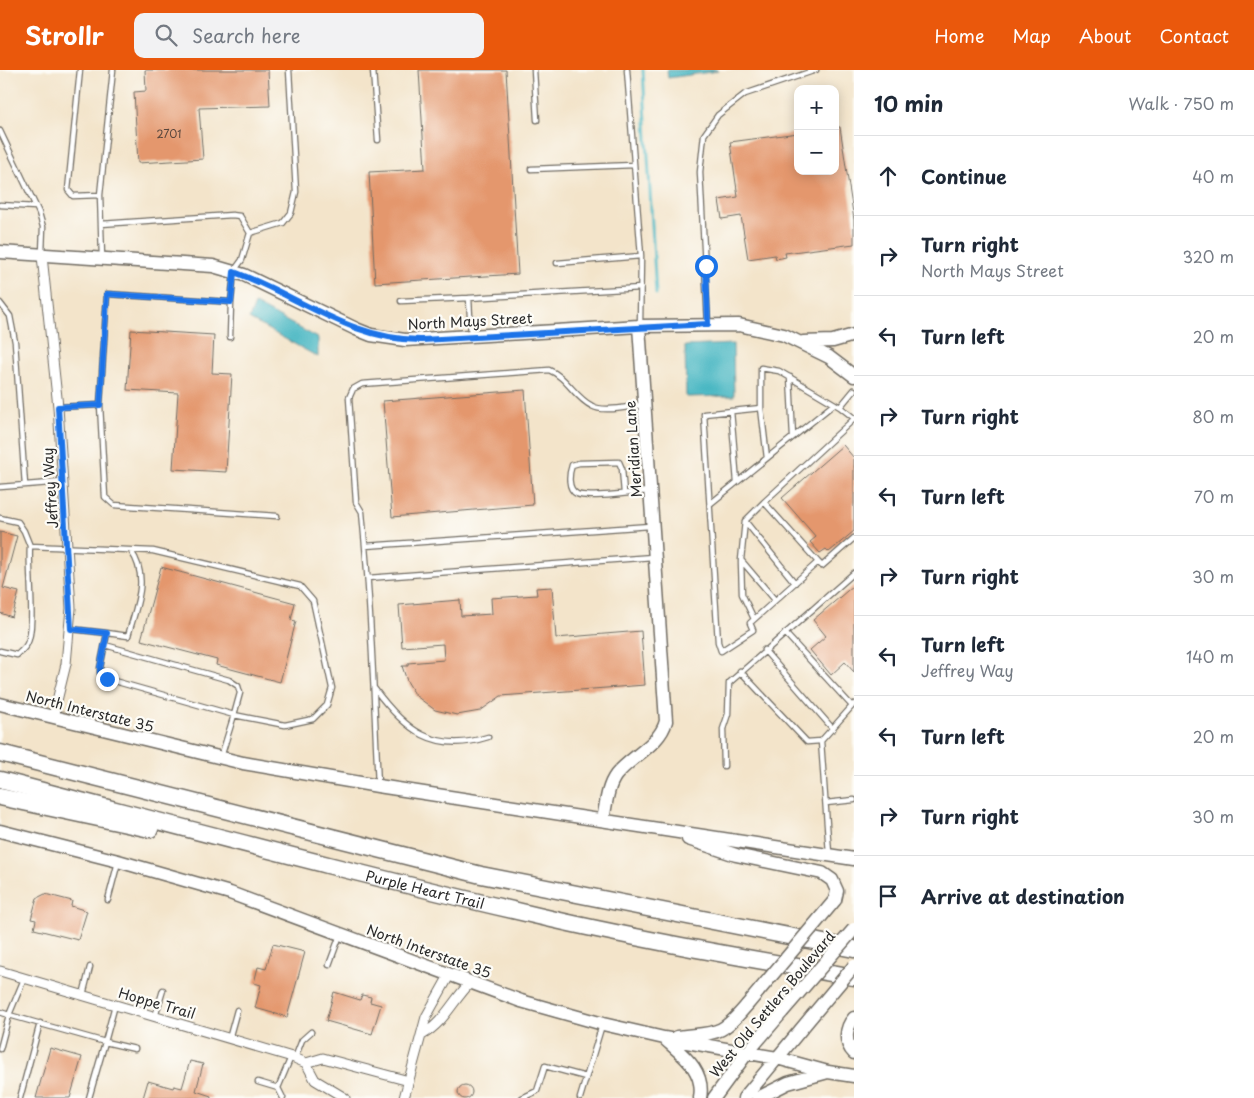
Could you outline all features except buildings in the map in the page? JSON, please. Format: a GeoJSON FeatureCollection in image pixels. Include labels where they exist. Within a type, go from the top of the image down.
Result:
{"type":"FeatureCollection","features":[{"type":"Feature","properties":{"kind":"highway","name":"Purple Heart Trail"},"geometry":{"type":"LineString","coordinates":[[0,753],[481,875],[853,949]]}},
{"type":"Feature","properties":{"kind":"highway","name":"Purple Heart Trail"},"geometry":{"type":"LineString","coordinates":[[0,780],[535,916],[730,956],[854,977]]}},
{"type":"Feature","properties":{"kind":"highway"},"geometry":{"type":"LineString","coordinates":[[0,797],[208,842],[343,868]]}},
{"type":"Feature","properties":{"kind":"highway"},"geometry":{"type":"LineString","coordinates":[[730,956],[854,984]]}},
{"type":"Feature","properties":{"kind":"main road","name":"North Mays Street"},"geometry":{"type":"LineString","coordinates":[[0,252],[198,264],[234,272],[372,334],[405,340],[640,326],[739,325],[784,335],[800,342],[829,357],[854,376]]}},
{"type":"Feature","properties":{"kind":"main road","name":"Meridian Lane"},"geometry":{"type":"LineString","coordinates":[[603,820],[609,788],[615,777],[662,732],[666,721],[640,350],[640,326]]}},
{"type":"Feature","properties":{"kind":"main road"},"geometry":{"type":"LineString","coordinates":[[620,327],[631,335],[640,350],[649,336],[659,326]]}},
{"type":"Feature","properties":{"kind":"main road"},"geometry":{"type":"LineString","coordinates":[[800,342],[832,342],[854,335]]}},
{"type":"Feature","properties":{"kind":"main road","name":"North Interstate 35"},"geometry":{"type":"LineString","coordinates":[[0,704],[220,758],[378,786],[854,859]]}},
{"type":"Feature","properties":{"kind":"main road"},"geometry":{"type":"LineString","coordinates":[[586,818],[599,812],[607,803]]}},
{"type":"Feature","properties":{"kind":"main road"},"geometry":{"type":"LineString","coordinates":[[657,828],[736,855],[822,873],[832,880],[837,891],[835,900],[729,1026],[720,1031],[664,1038]]}},
{"type":"Feature","properties":{"kind":"main road","name":"North Interstate 35"},"geometry":{"type":"LineString","coordinates":[[0,831],[118,861],[230,893],[521,1001],[603,1024],[664,1038],[778,1058],[828,1072],[854,1076]]}},
{"type":"Feature","properties":{"kind":"main road","name":"West Old Settlers Boulevard"},"geometry":{"type":"LineString","coordinates":[[714,1098],[747,1053],[854,929]]}},
{"type":"Feature","properties":{"kind":"main road"},"geometry":{"type":"LineString","coordinates":[[744,1098],[854,966]]}},
{"type":"Feature","properties":{"kind":"main road"},"geometry":{"type":"LineString","coordinates":[[852,1021],[846,1037],[850,1049],[854,1052]]}},
{"type":"Feature","properties":{"kind":"main road"},"geometry":{"type":"LineString","coordinates":[[664,1038],[688,1060],[699,1074],[702,1085],[700,1098]]}},
{"type":"Feature","properties":{"kind":"main road"},"geometry":{"type":"LineString","coordinates":[[758,1098],[788,1083],[828,1072]]}},
{"type":"Feature","properties":{"kind":"street","name":"Jeffrey Way"},"geometry":{"type":"LineString","coordinates":[[42,256],[58,407],[71,629],[66,664],[53,717]]}},
{"type":"Feature","properties":{"kind":"street","name":"Hoppe Trail"},"geometry":{"type":"LineString","coordinates":[[0,971],[229,1038],[306,1063]]}},
{"type":"Feature","properties":{"kind":"street"},"geometry":{"type":"LineString","coordinates":[[404,1098],[426,1017],[450,974]]}},
{"type":"Feature","properties":{"kind":"street"},"geometry":{"type":"LineString","coordinates":[[422,1035],[436,1027],[456,997],[471,982]]}},
{"type":"Feature","properties":{"kind":"street"},"geometry":{"type":"LineString","coordinates":[[346,1098],[314,1080],[306,1063],[323,1058],[409,1081]]}},
{"type":"Feature","properties":{"kind":"lane"},"geometry":{"type":"LineString","coordinates":[[80,70],[68,190],[73,196],[100,195]]}},
{"type":"Feature","properties":{"kind":"lane"},"geometry":{"type":"LineString","coordinates":[[102,258],[100,195],[113,70]]}},
{"type":"Feature","properties":{"kind":"lane"},"geometry":{"type":"LineString","coordinates":[[250,233],[283,223],[291,213],[296,192],[289,70]]}},
{"type":"Feature","properties":{"kind":"lane"},"geometry":{"type":"LineString","coordinates":[[373,70],[378,140]]}},
{"type":"Feature","properties":{"kind":"lane"},"geometry":{"type":"LineString","coordinates":[[534,70],[537,120]]}},
{"type":"Feature","properties":{"kind":"lane","name":"Meridian Lane"},"geometry":{"type":"LineString","coordinates":[[627,70],[642,256],[640,326]]}},
{"type":"Feature","properties":{"kind":"lane"},"geometry":{"type":"LineString","coordinates":[[708,324],[700,172],[704,134],[718,115],[745,94],[816,70]]}},
{"type":"Feature","properties":{"kind":"lane"},"geometry":{"type":"LineString","coordinates":[[0,131],[36,207],[43,227],[42,256]]}},
{"type":"Feature","properties":{"kind":"lane"},"geometry":{"type":"LineString","coordinates":[[531,169],[634,165]]}},
{"type":"Feature","properties":{"kind":"lane"},"geometry":{"type":"LineString","coordinates":[[0,205],[36,207]]}},
{"type":"Feature","properties":{"kind":"lane"},"geometry":{"type":"LineString","coordinates":[[101,224],[240,216],[250,233],[242,260],[234,272],[230,337]]}},
{"type":"Feature","properties":{"kind":"lane"},"geometry":{"type":"LineString","coordinates":[[557,263],[642,256]]}},
{"type":"Feature","properties":{"kind":"lane"},"geometry":{"type":"LineString","coordinates":[[401,301],[640,288]]}},
{"type":"Feature","properties":{"kind":"lane"},"geometry":{"type":"LineString","coordinates":[[231,302],[107,294],[100,405],[105,497],[114,505],[276,516]]}},
{"type":"Feature","properties":{"kind":"lane"},"geometry":{"type":"LineString","coordinates":[[468,298],[471,337]]}},
{"type":"Feature","properties":{"kind":"lane"},"geometry":{"type":"LineString","coordinates":[[0,303],[10,316],[15,342],[26,485]]}},
{"type":"Feature","properties":{"kind":"lane"},"geometry":{"type":"LineString","coordinates":[[754,619],[742,594],[741,560],[745,521],[854,418],[840,407],[780,371],[760,368],[760,408],[767,458]]}},
{"type":"Feature","properties":{"kind":"lane"},"geometry":{"type":"LineString","coordinates":[[378,786],[374,657],[366,546],[362,512],[356,502],[349,398],[353,389],[362,384],[549,370],[557,374],[592,407],[606,409],[645,405]]}},
{"type":"Feature","properties":{"kind":"lane"},"geometry":{"type":"LineString","coordinates":[[790,377],[793,437]]}},
{"type":"Feature","properties":{"kind":"lane"},"geometry":{"type":"LineString","coordinates":[[840,407],[854,390]]}},
{"type":"Feature","properties":{"kind":"lane"},"geometry":{"type":"LineString","coordinates":[[710,504],[834,404]]}},
{"type":"Feature","properties":{"kind":"lane"},"geometry":{"type":"LineString","coordinates":[[58,407],[100,405]]}},
{"type":"Feature","properties":{"kind":"lane"},"geometry":{"type":"LineString","coordinates":[[760,408],[704,414],[721,651],[753,630],[750,623],[818,562]]}},
{"type":"Feature","properties":{"kind":"lane"},"geometry":{"type":"LineString","coordinates":[[731,411],[737,482]]}},
{"type":"Feature","properties":{"kind":"lane"},"geometry":{"type":"LineString","coordinates":[[624,493],[622,469],[619,462],[579,462],[572,465],[569,473],[570,486],[575,494],[584,496],[624,493],[650,491]]}},
{"type":"Feature","properties":{"kind":"lane"},"geometry":{"type":"LineString","coordinates":[[0,487],[63,482]]}},
{"type":"Feature","properties":{"kind":"lane"},"geometry":{"type":"LineString","coordinates":[[764,502],[822,566],[854,538]]}},
{"type":"Feature","properties":{"kind":"lane"},"geometry":{"type":"LineString","coordinates":[[0,518],[18,522],[30,546],[28,565],[31,626],[28,643],[17,656],[0,652]]}},
{"type":"Feature","properties":{"kind":"lane"},"geometry":{"type":"LineString","coordinates":[[745,521],[795,583]]}},
{"type":"Feature","properties":{"kind":"lane"},"geometry":{"type":"LineString","coordinates":[[366,546],[653,525]]}},
{"type":"Feature","properties":{"kind":"lane"},"geometry":{"type":"LineString","coordinates":[[30,546],[153,551],[300,586],[313,601],[332,688],[327,705],[312,719],[285,725],[234,715],[107,679],[100,673],[107,633]]}},
{"type":"Feature","properties":{"kind":"lane"},"geometry":{"type":"LineString","coordinates":[[71,629],[128,636],[141,590],[140,563],[131,551]]}},
{"type":"Feature","properties":{"kind":"lane"},"geometry":{"type":"LineString","coordinates":[[368,578],[655,557]]}},
{"type":"Feature","properties":{"kind":"lane"},"geometry":{"type":"LineString","coordinates":[[741,560],[775,600]]}},
{"type":"Feature","properties":{"kind":"lane"},"geometry":{"type":"LineString","coordinates":[[724,766],[723,729],[728,714],[729,683],[740,671],[854,573]]}},
{"type":"Feature","properties":{"kind":"lane"},"geometry":{"type":"LineString","coordinates":[[740,671],[807,742],[821,741],[853,705],[785,633]]}},
{"type":"Feature","properties":{"kind":"lane"},"geometry":{"type":"LineString","coordinates":[[105,645],[229,680],[238,686],[240,693],[220,758]]}},
{"type":"Feature","properties":{"kind":"lane"},"geometry":{"type":"LineString","coordinates":[[764,650],[833,729]]}},
{"type":"Feature","properties":{"kind":"lane"},"geometry":{"type":"LineString","coordinates":[[374,687],[392,712],[407,726],[427,737],[442,742],[467,744],[488,737]]}},
{"type":"Feature","properties":{"kind":"lane"},"geometry":{"type":"LineString","coordinates":[[821,741],[829,855]]}},
{"type":"Feature","properties":{"kind":"lane"},"geometry":{"type":"LineString","coordinates":[[826,803],[854,800]]}},
{"type":"Feature","properties":{"kind":"lane"},"geometry":{"type":"LineString","coordinates":[[108,900],[118,861]]}},
{"type":"Feature","properties":{"kind":"lane"},"geometry":{"type":"LineString","coordinates":[[329,965],[340,934]]}},
{"type":"Feature","properties":{"kind":"lane"},"geometry":{"type":"LineString","coordinates":[[83,996],[90,968]]}},
{"type":"Feature","properties":{"kind":"lane"},"geometry":{"type":"LineString","coordinates":[[0,1049],[9,1015],[24,979]]}},
{"type":"Feature","properties":{"kind":"lane"},"geometry":{"type":"LineString","coordinates":[[155,1017],[163,990]]}},
{"type":"Feature","properties":{"kind":"lane"},"geometry":{"type":"LineString","coordinates":[[89,1098],[115,1006]]}},
{"type":"Feature","properties":{"kind":"lane"},"geometry":{"type":"LineString","coordinates":[[229,1038],[237,1010]]}},
{"type":"Feature","properties":{"kind":"lane"},"geometry":{"type":"LineString","coordinates":[[0,1012],[135,1049]]}},
{"type":"Feature","properties":{"kind":"lane"},"geometry":{"type":"LineString","coordinates":[[20,1098],[40,1024]]}},
{"type":"Feature","properties":{"kind":"lane"},"geometry":{"type":"LineString","coordinates":[[580,1098],[603,1024]]}},
{"type":"Feature","properties":{"kind":"lane"},"geometry":{"type":"LineString","coordinates":[[278,1088],[302,1040],[311,1032]]}},
{"type":"Feature","properties":{"kind":"lane"},"geometry":{"type":"LineString","coordinates":[[522,1098],[537,1090],[545,1066],[586,1077]]}},
{"type":"Feature","properties":{"kind":"lane"},"geometry":{"type":"LineString","coordinates":[[258,1082],[278,1088],[283,1098]]}},
{"type":"Feature","properties":{"kind":"water"},"geometry":{"type":"Polygon","coordinates":[[[667,70],[717,70],[718,71],[668,78],[667,70]]]}},
{"type":"Feature","properties":{"kind":"water"},"geometry":{"type":"Polygon","coordinates":[[[255,304],[318,338],[318,357],[249,319],[255,304]]]}},
{"type":"Feature","properties":{"kind":"water"},"geometry":{"type":"Polygon","coordinates":[[[733,344],[734,396],[686,397],[685,346],[733,344]]]}},
{"type":"Feature","properties":{"kind":"waterway"},"geometry":{"type":"LineString","coordinates":[[643,70],[656,294]]}},
{"type":"Feature","properties":{"kind":"route"},"geometry":{"type":"LineString","coordinates":[[107,679],[100,673],[100,668],[107,633],[71,629],[58,407],[100,405],[107,294],[231,302],[234,272],[244,275],[356,329],[388,338],[422,340],[640,326],[708,324],[706,266]]}}]}
